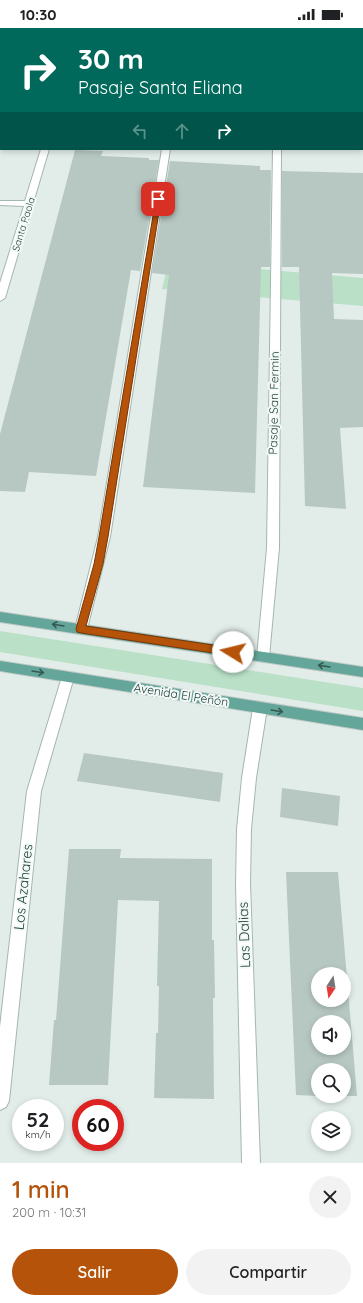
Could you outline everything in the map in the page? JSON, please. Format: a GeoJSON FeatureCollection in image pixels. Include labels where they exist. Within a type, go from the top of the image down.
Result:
{"type":"FeatureCollection","features":[{"type":"Feature","properties":{"kind":"main road"},"geometry":{"type":"LineString","coordinates":[[0,616],[363,672]]}},
{"type":"Feature","properties":{"kind":"main road","name":"Avenida El Peñón"},"geometry":{"type":"LineString","coordinates":[[0,666],[363,724]]}},
{"type":"Feature","properties":{"kind":"street","name":"Santa Paola"},"geometry":{"type":"LineString","coordinates":[[0,298],[4,275],[29,204],[45,150]]}},
{"type":"Feature","properties":{"kind":"street"},"geometry":{"type":"LineString","coordinates":[[81,629],[104,537],[166,150]]}},
{"type":"Feature","properties":{"kind":"street","name":"Pasaje San Fermin"},"geometry":{"type":"LineString","coordinates":[[263,657],[273,548],[277,150]]}},
{"type":"Feature","properties":{"kind":"street"},"geometry":{"type":"LineString","coordinates":[[0,203],[29,204]]}},
{"type":"Feature","properties":{"kind":"street","name":"Los Azahares"},"geometry":{"type":"LineString","coordinates":[[0,1101],[34,791],[68,677]]}},
{"type":"Feature","properties":{"kind":"street","name":"Las Dalias"},"geometry":{"type":"LineString","coordinates":[[251,1163],[243,875],[244,829],[249,778],[260,708]]}},
{"type":"Feature","properties":{"kind":"green space"},"geometry":{"type":"Polygon","coordinates":[[[169,261],[363,278],[363,306],[162,289],[169,261]]]}},
{"type":"Feature","properties":{"kind":"green space"},"geometry":{"type":"Polygon","coordinates":[[[0,631],[363,688],[363,711],[0,652],[0,631]]]}},
{"type":"Feature","properties":{"kind":"building"},"geometry":{"type":"Polygon","coordinates":[[[75,150],[103,151],[101,156],[149,158],[149,160],[159,160],[140,271],[131,270],[96,476],[29,472],[25,492],[0,491],[0,434],[75,150]]]}},
{"type":"Feature","properties":{"kind":"building"},"geometry":{"type":"Polygon","coordinates":[[[170,161],[260,166],[260,170],[271,170],[270,267],[261,267],[255,493],[143,487],[169,275],[152,273],[170,161]]]}},
{"type":"Feature","properties":{"kind":"building"},"geometry":{"type":"Polygon","coordinates":[[[282,171],[363,173],[363,274],[332,273],[334,319],[363,320],[363,427],[340,428],[346,509],[305,506],[299,267],[282,267],[282,171]]]}},
{"type":"Feature","properties":{"kind":"building"},"geometry":{"type":"Polygon","coordinates":[[[84,753],[223,773],[220,802],[77,781],[84,753]]]}},
{"type":"Feature","properties":{"kind":"building"},"geometry":{"type":"Polygon","coordinates":[[[282,788],[340,796],[338,826],[280,817],[282,788]]]}},
{"type":"Feature","properties":{"kind":"building"},"geometry":{"type":"Polygon","coordinates":[[[69,849],[121,849],[120,858],[212,859],[212,940],[214,940],[215,998],[213,998],[214,1099],[154,1098],[156,1033],[158,1033],[159,986],[157,986],[159,901],[118,900],[108,1085],[49,1085],[54,1020],[56,1020],[69,849]]]}},
{"type":"Feature","properties":{"kind":"building"},"geometry":{"type":"Polygon","coordinates":[[[286,872],[338,872],[346,967],[311,967],[311,1007],[349,1007],[350,1015],[311,1015],[311,1055],[351,1055],[351,1025],[357,1096],[351,1096],[351,1063],[311,1063],[311,1096],[296,1095],[286,872]]]}},
{"type":"Feature","properties":{"kind":"route"},"geometry":{"type":"LineString","coordinates":[[158,199],[104,537],[81,629],[233,652]]}}]}
